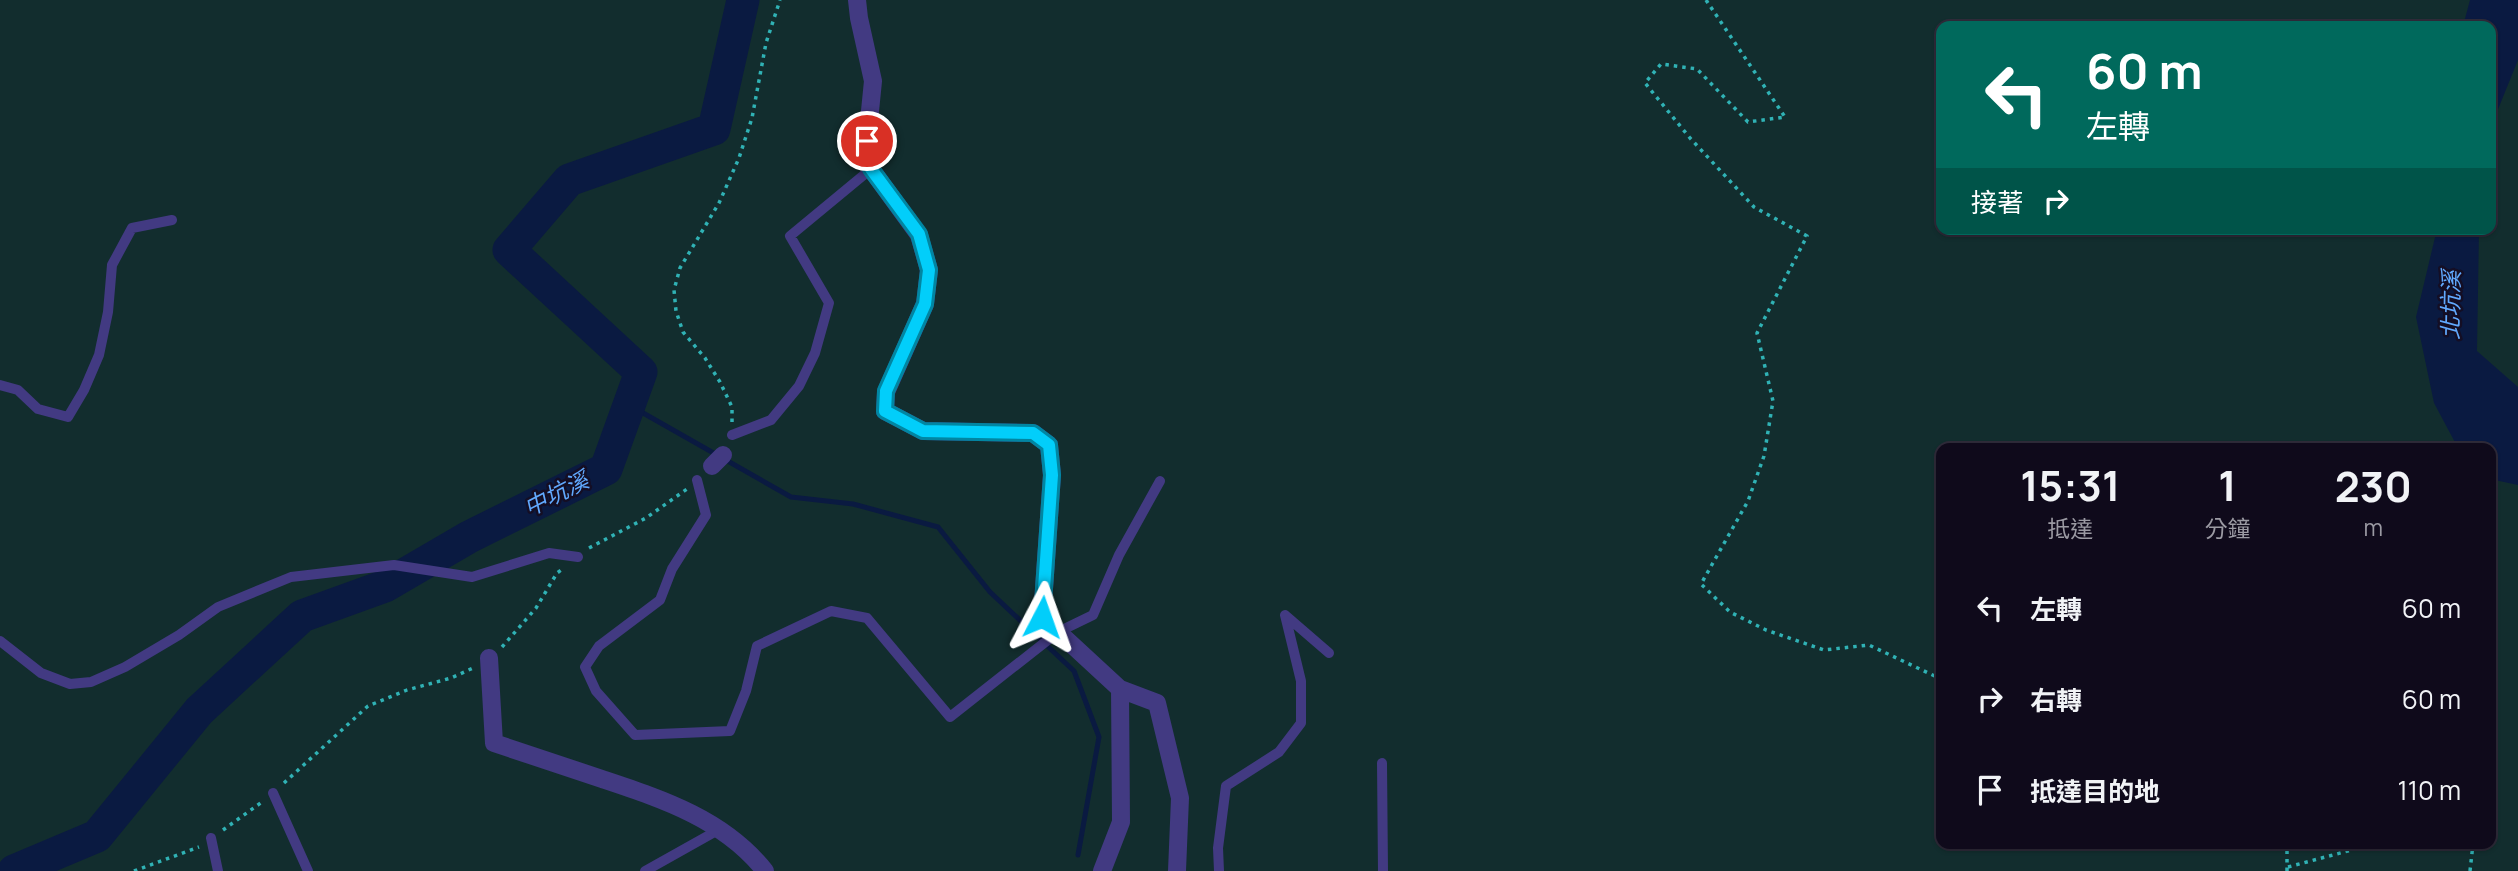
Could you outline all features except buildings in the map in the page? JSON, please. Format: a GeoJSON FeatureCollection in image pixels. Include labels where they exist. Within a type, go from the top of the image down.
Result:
{"type":"FeatureCollection","features":[{"type":"Feature","properties":{"kind":"street"},"geometry":{"type":"LineString","coordinates":[[857,0],[873,81],[867,141],[871,169],[919,234],[929,270],[925,304],[886,391],[885,411],[923,431],[1033,433],[1049,445],[1052,475],[1042,617],[1056,634],[1120,689],[1157,703],[1180,798],[1177,871]]}},
{"type":"Feature","properties":{"kind":"street"},"geometry":{"type":"LineString","coordinates":[[489,658],[494,743],[671,802],[720,828],[765,871]]}},
{"type":"Feature","properties":{"kind":"street"},"geometry":{"type":"LineString","coordinates":[[1102,871],[1121,822],[1120,689]]}},
{"type":"Feature","properties":{"kind":"lane"},"geometry":{"type":"LineString","coordinates":[[732,435],[771,420],[799,386],[815,352],[829,303],[790,236],[871,169]]}},
{"type":"Feature","properties":{"kind":"lane"},"geometry":{"type":"LineString","coordinates":[[0,384],[18,390],[38,409],[68,417],[85,390],[99,355],[108,312],[112,265],[132,228],[172,220]]}},
{"type":"Feature","properties":{"kind":"lane"},"geometry":{"type":"LineString","coordinates":[[697,480],[706,514],[672,569],[660,600],[599,646],[585,667],[596,691],[635,735],[730,731],[746,691],[757,646],[831,611],[867,618],[950,717],[1056,634],[1093,615],[1119,555],[1160,481]]}},
{"type":"Feature","properties":{"kind":"lane"},"geometry":{"type":"LineString","coordinates":[[0,641],[41,673],[70,684],[92,682],[125,667],[218,607],[291,577],[394,565],[472,577],[549,553],[578,557]]}},
{"type":"Feature","properties":{"kind":"lane"},"geometry":{"type":"LineString","coordinates":[[1219,871],[1218,848],[1226,786],[1279,752],[1301,723],[1301,681],[1285,615],[1329,653]]}},
{"type":"Feature","properties":{"kind":"lane"},"geometry":{"type":"LineString","coordinates":[[1382,763],[1383,871]]}},
{"type":"Feature","properties":{"kind":"lane"},"geometry":{"type":"LineString","coordinates":[[273,793],[308,871]]}},
{"type":"Feature","properties":{"kind":"lane"},"geometry":{"type":"LineString","coordinates":[[645,871],[720,828]]}},
{"type":"Feature","properties":{"kind":"lane"},"geometry":{"type":"LineString","coordinates":[[211,838],[218,871]]}},
{"type":"Feature","properties":{"kind":"path"},"geometry":{"type":"LineString","coordinates":[[732,435],[733,407],[705,358],[683,332],[676,311],[674,290],[680,268],[719,203],[739,158],[751,118],[766,43],[780,0]]}},
{"type":"Feature","properties":{"kind":"path"},"geometry":{"type":"LineString","coordinates":[[1706,0],[1785,117],[1748,122],[1697,69],[1661,64],[1645,83],[1690,138],[1754,207],[1807,236],[1757,333],[1773,401],[1763,456],[1748,501],[1701,584],[1730,612],[1766,630],[1824,650],[1869,645],[1936,677]]}},
{"type":"Feature","properties":{"kind":"path"},"geometry":{"type":"LineString","coordinates":[[134,871],[194,850],[273,793],[369,706],[407,690],[451,678],[481,664],[509,641],[536,608],[558,573],[592,547],[646,518],[697,480]]}},
{"type":"Feature","properties":{"kind":"path"},"geometry":{"type":"LineString","coordinates":[[2287,849],[2287,869],[2357,849]]}},
{"type":"Feature","properties":{"kind":"path"},"geometry":{"type":"LineString","coordinates":[[2470,871],[2472,849]]}},
{"type":"Feature","properties":{"kind":"green space"},"geometry":{"type":"Polygon","coordinates":[[[0,0],[2518,0],[2518,871],[0,871],[0,0]]]}},
{"type":"Feature","properties":{"kind":"water"},"geometry":{"type":"Polygon","coordinates":[[[2470,0],[2518,0],[2518,60],[2496,114],[2496,21],[2464,21],[2470,0]]]}},
{"type":"Feature","properties":{"kind":"water","name":"北坑溪"},"geometry":{"type":"Polygon","coordinates":[[[2436,235],[2479,235],[2477,351],[2518,387],[2518,485],[2496,480],[2496,443],[2455,443],[2434,403],[2416,317],[2436,235]]]}},
{"type":"Feature","properties":{"kind":"waterway","name":"中坑溪"},"geometry":{"type":"LineString","coordinates":[[14,871],[97,836],[199,711],[302,616],[385,586],[469,537],[606,469],[641,372],[509,250],[569,180],[714,129],[743,0]]}},
{"type":"Feature","properties":{"kind":"waterway"},"geometry":{"type":"LineString","coordinates":[[629,405],[791,497],[853,504],[938,527],[990,592],[1074,671],[1099,737],[1078,855]]}},
{"type":"Feature","properties":{"kind":"route"},"geometry":{"type":"LineString","coordinates":[[867,141],[871,169],[919,234],[929,270],[925,304],[886,391],[885,411],[923,431],[1033,433],[1049,445],[1052,475],[1042,617]]}}]}
